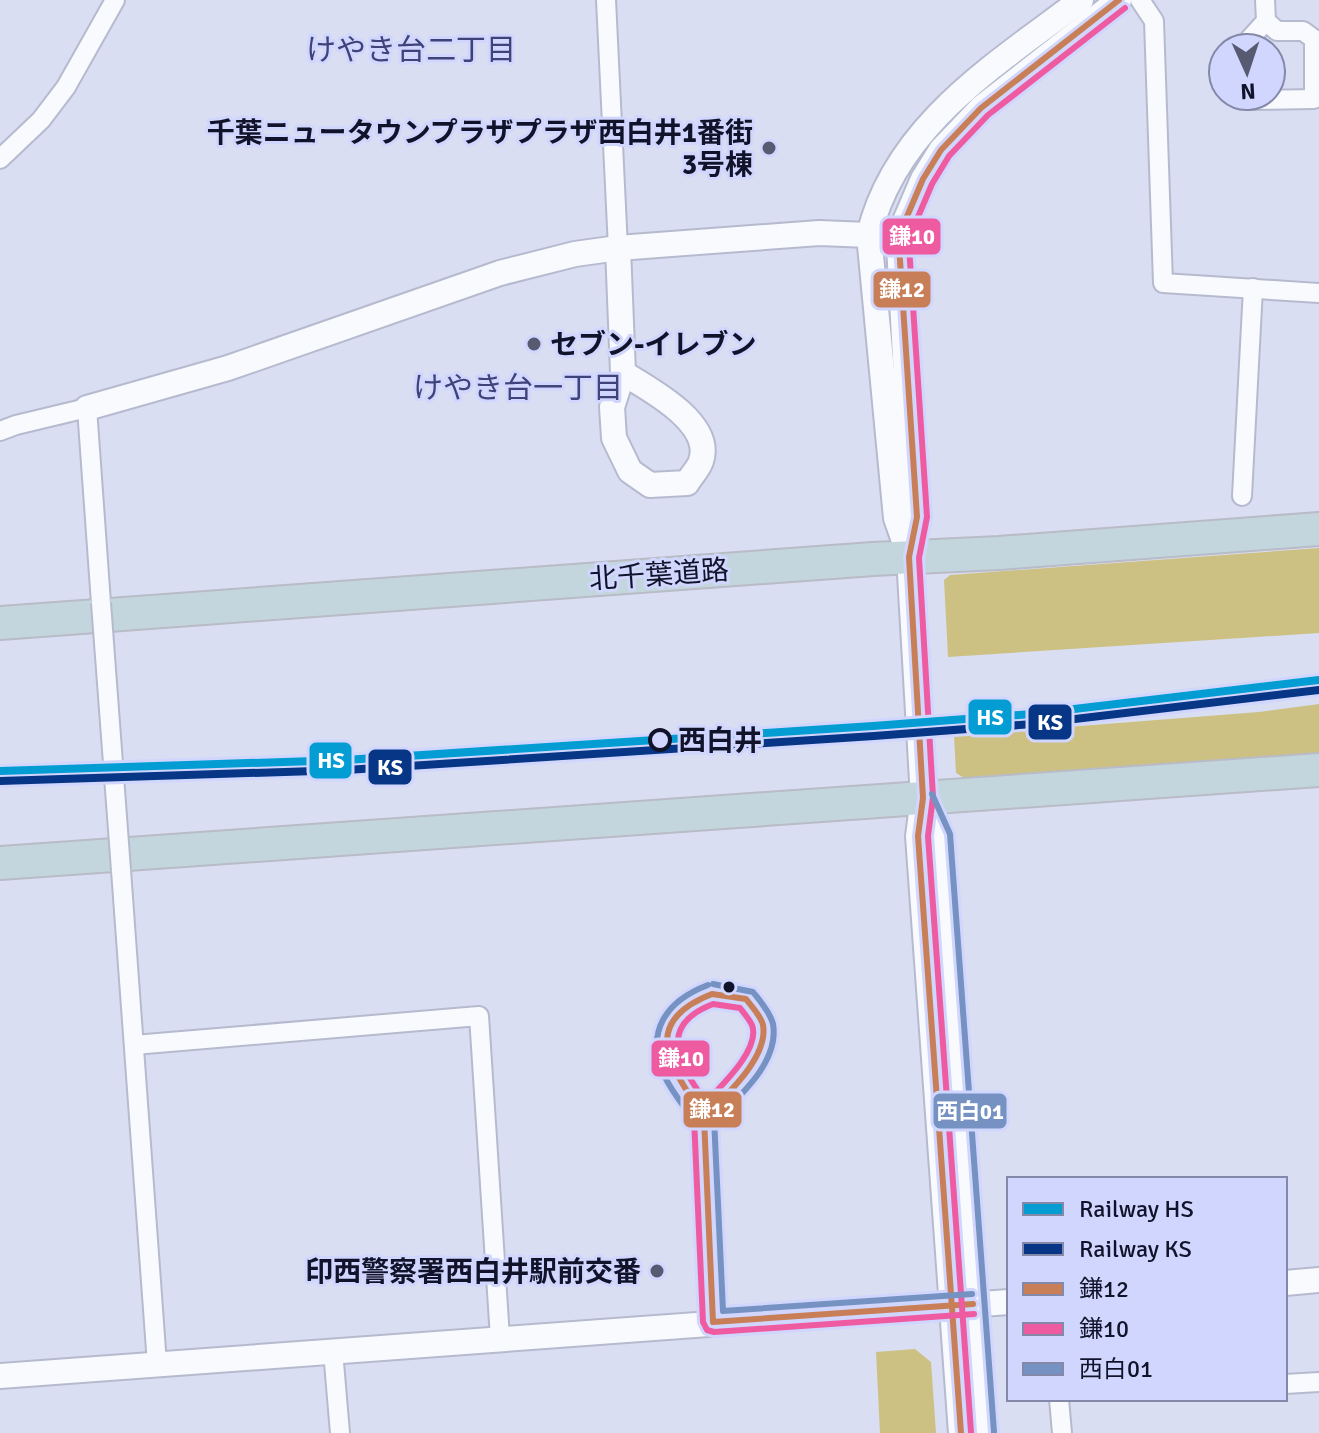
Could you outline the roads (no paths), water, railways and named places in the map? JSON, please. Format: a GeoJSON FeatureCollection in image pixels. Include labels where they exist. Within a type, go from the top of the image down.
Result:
{"type":"FeatureCollection","features":[{"type":"Feature","properties":{"kind":"highway","name":"北千葉道路"},"geometry":{"type":"LineString","coordinates":[[0,623],[910,566],[1319,529]]}},
{"type":"Feature","properties":{"kind":"highway"},"geometry":{"type":"LineString","coordinates":[[0,863],[923,789],[1319,770]]}},
{"type":"Feature","properties":{"kind":"street"},"geometry":{"type":"LineString","coordinates":[[0,159],[41,120],[66,87],[115,0]]}},
{"type":"Feature","properties":{"kind":"street"},"geometry":{"type":"LineString","coordinates":[[606,0],[623,373],[612,407],[614,438],[630,471],[650,485],[687,483],[702,461],[701,439],[676,407],[623,373]]}},
{"type":"Feature","properties":{"kind":"street"},"geometry":{"type":"LineString","coordinates":[[910,566],[896,518],[869,235],[874,214],[919,135],[961,92],[1081,0]]}},
{"type":"Feature","properties":{"kind":"street"},"geometry":{"type":"LineString","coordinates":[[961,1433],[962,1305],[940,835],[923,789],[910,566],[917,517],[899,245],[905,221],[923,179],[941,150],[963,124],[1119,0]]}},
{"type":"Feature","properties":{"kind":"street"},"geometry":{"type":"LineString","coordinates":[[1140,0],[1154,21],[1163,283],[1319,293]]}},
{"type":"Feature","properties":{"kind":"street"},"geometry":{"type":"LineString","coordinates":[[1256,32],[1266,21],[1265,0]]}},
{"type":"Feature","properties":{"kind":"street"},"geometry":{"type":"LineString","coordinates":[[1266,21],[1277,31],[1303,31],[1314,39],[1314,99],[1287,99]]}},
{"type":"Feature","properties":{"kind":"street"},"geometry":{"type":"LineString","coordinates":[[0,431],[228,368],[537,262],[618,248],[819,233],[869,235],[899,245]]}},
{"type":"Feature","properties":{"kind":"street"},"geometry":{"type":"LineString","coordinates":[[1242,496],[1253,288]]}},
{"type":"Feature","properties":{"kind":"street"},"geometry":{"type":"LineString","coordinates":[[87,408],[157,1364]]}},
{"type":"Feature","properties":{"kind":"street"},"geometry":{"type":"LineString","coordinates":[[134,1045],[479,1016],[500,1338]]}},
{"type":"Feature","properties":{"kind":"street"},"geometry":{"type":"LineString","coordinates":[[1287,1283],[1319,1280]]}},
{"type":"Feature","properties":{"kind":"street"},"geometry":{"type":"LineString","coordinates":[[0,1376],[1007,1302]]}},
{"type":"Feature","properties":{"kind":"street"},"geometry":{"type":"LineString","coordinates":[[962,1305],[984,1433]]}},
{"type":"Feature","properties":{"kind":"street"},"geometry":{"type":"LineString","coordinates":[[333,1351],[340,1433]]}},
{"type":"Feature","properties":{"kind":"street"},"geometry":{"type":"LineString","coordinates":[[1287,1384],[1319,1382]]}},
{"type":"Feature","properties":{"kind":"street"},"geometry":{"type":"LineString","coordinates":[[1059,1401],[1062,1433]]}},
{"type":"Feature","properties":{"kind":"rail line","name":"HS"},"geometry":{"type":"LineString","coordinates":[[0,771],[345,760],[873,726],[1032,714],[1319,680]]}},
{"type":"Feature","properties":{"kind":"rail line","name":"KS"},"geometry":{"type":"LineString","coordinates":[[0,781],[346,770],[874,736],[1033,724],[1319,690]]}},
{"type":"Feature","properties":{"kind":"place","name":"千葉ニュータウンプラザプラザ西白井1番街 3号棟"},"geometry":{"type":"Point","coordinates":[769,148]}},
{"type":"Feature","properties":{"kind":"place","name":"セブン-イレブン"},"geometry":{"type":"Point","coordinates":[534,344]}},
{"type":"Feature","properties":{"kind":"place","name":"西白井"},"geometry":{"type":"Point","coordinates":[660,740]}},
{"type":"Feature","properties":{"kind":"place","name":"印西警察署西白井駅前交番"},"geometry":{"type":"Point","coordinates":[657,1271]}},
{"type":"Feature","properties":{"kind":"district","name":"けやき台二丁目"},"geometry":{"type":"Point","coordinates":[411,50]}},
{"type":"Feature","properties":{"kind":"district","name":"けやき台一丁目"},"geometry":{"type":"Point","coordinates":[518,388]}}]}
